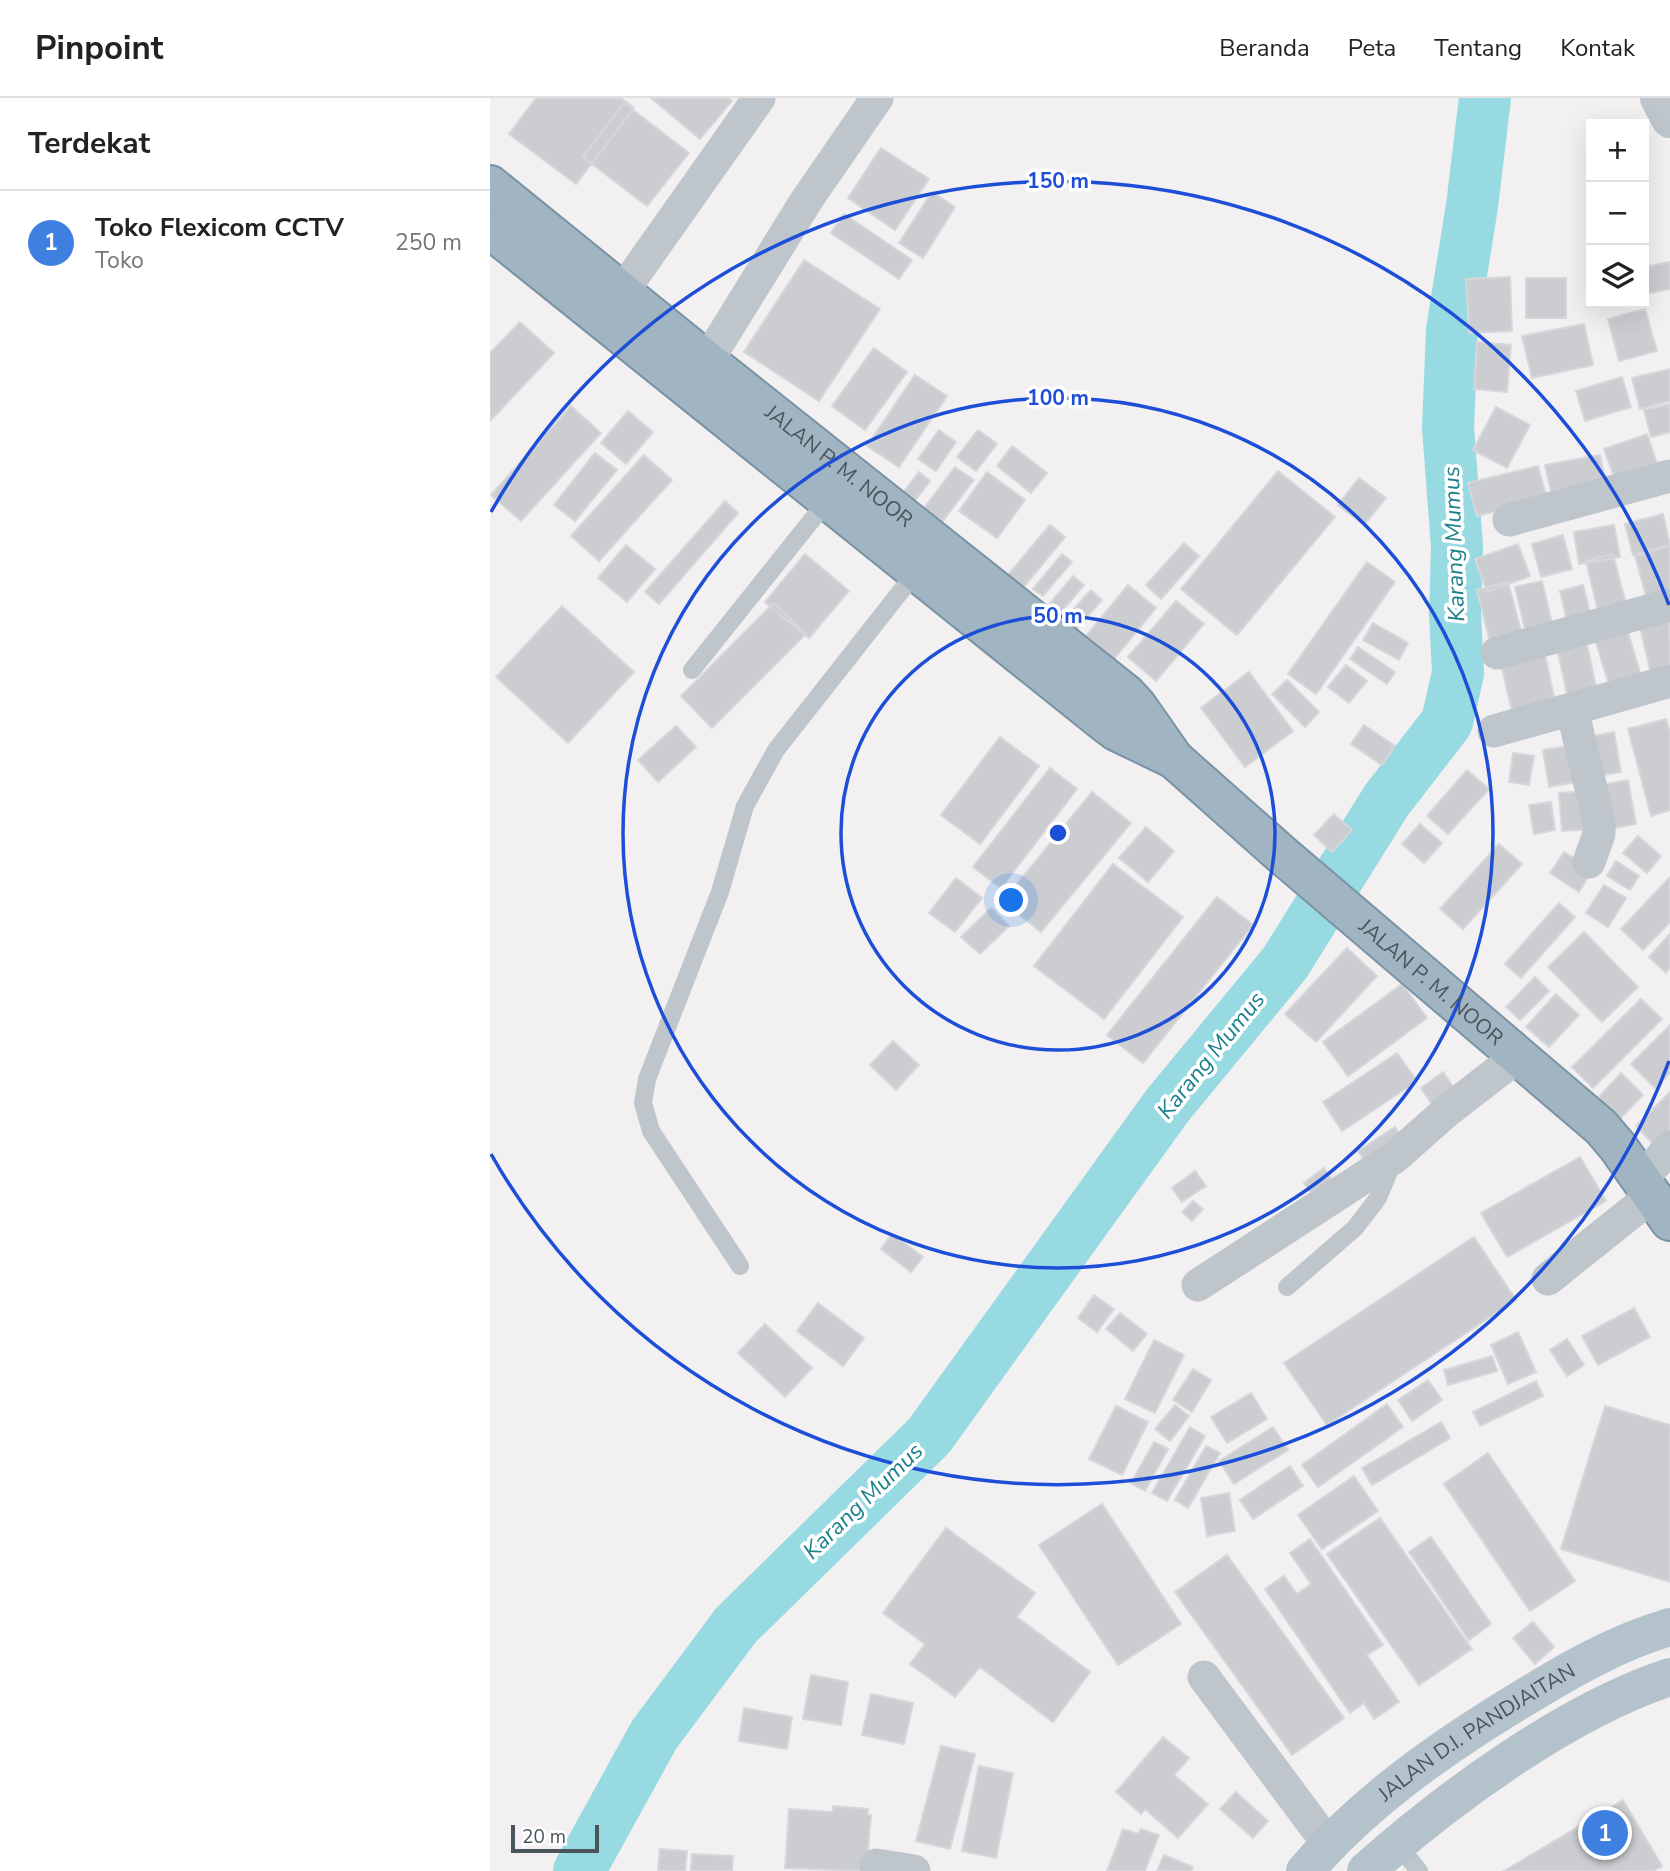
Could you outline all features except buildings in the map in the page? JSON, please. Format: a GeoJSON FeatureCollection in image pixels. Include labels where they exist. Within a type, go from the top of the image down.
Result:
{"type":"FeatureCollection","features":[{"type":"Feature","properties":{"kind":"highway","name":"JALAN P. M. NOOR"},"geometry":{"type":"LineString","coordinates":[[490,185],[827,501],[1104,722],[1174,759]]}},
{"type":"Feature","properties":{"kind":"highway","name":"JALAN P. M. NOOR"},"geometry":{"type":"LineString","coordinates":[[490,229],[609,296],[707,361],[1126,694],[1174,759],[1601,1128],[1655,1199]]}},
{"type":"Feature","properties":{"kind":"main road","name":"JALAN D.I. PANDJAITAN"},"geometry":{"type":"LineString","coordinates":[[1317,1857],[1371,1804],[1468,1732],[1573,1667],[1615,1647],[1670,1627]]}},
{"type":"Feature","properties":{"kind":"main road","name":"JALAN D.I. PANDJAITAN"},"geometry":{"type":"LineString","coordinates":[[1366,1871],[1408,1857],[1489,1774],[1569,1723],[1649,1684],[1670,1677]]}},
{"type":"Feature","properties":{"kind":"street"},"geometry":{"type":"LineString","coordinates":[[609,296],[759,98]]}},
{"type":"Feature","properties":{"kind":"street"},"geometry":{"type":"LineString","coordinates":[[707,361],[806,201],[877,98]]}},
{"type":"Feature","properties":{"kind":"street"},"geometry":{"type":"LineString","coordinates":[[1659,98],[1670,119]]}},
{"type":"Feature","properties":{"kind":"street"},"geometry":{"type":"LineString","coordinates":[[1509,520],[1670,476]]}},
{"type":"Feature","properties":{"kind":"street"},"geometry":{"type":"LineString","coordinates":[[1497,653],[1670,605]]}},
{"type":"Feature","properties":{"kind":"street"},"geometry":{"type":"LineString","coordinates":[[1494,730],[1670,681]]}},
{"type":"Feature","properties":{"kind":"street"},"geometry":{"type":"LineString","coordinates":[[1572,709],[1600,822],[1600,834],[1589,862]]}},
{"type":"Feature","properties":{"kind":"street"},"geometry":{"type":"LineString","coordinates":[[1198,1285],[1395,1157],[1447,1111],[1518,1056]]}},
{"type":"Feature","properties":{"kind":"street"},"geometry":{"type":"LineString","coordinates":[[1548,1279],[1655,1199],[1670,1147]]}},
{"type":"Feature","properties":{"kind":"street"},"geometry":{"type":"LineString","coordinates":[[1204,1677],[1317,1857]]}},
{"type":"Feature","properties":{"kind":"street"},"geometry":{"type":"LineString","coordinates":[[876,1865],[914,1871]]}},
{"type":"Feature","properties":{"kind":"lane"},"geometry":{"type":"LineString","coordinates":[[692,670],[827,501]]}},
{"type":"Feature","properties":{"kind":"lane"},"geometry":{"type":"LineString","coordinates":[[740,1266],[651,1131],[643,1102],[647,1079],[720,892],[746,806],[776,750],[916,572]]}},
{"type":"Feature","properties":{"kind":"lane"},"geometry":{"type":"LineString","coordinates":[[1287,1287],[1355,1228],[1378,1198],[1395,1157]]}},
{"type":"Feature","properties":{"kind":"waterway","name":"Karang Mumus"},"geometry":{"type":"LineString","coordinates":[[579,1871],[654,1735],[736,1625],[929,1436],[1167,1106],[1285,963],[1386,801],[1447,722],[1458,673],[1455,614],[1457,546],[1448,428],[1452,330],[1472,206],[1485,98]]}},
{"type":"Feature","properties":{"kind":"place","name":"Toko Flexicom CCTV"},"geometry":{"type":"Point","coordinates":[1605,1833]}}]}
